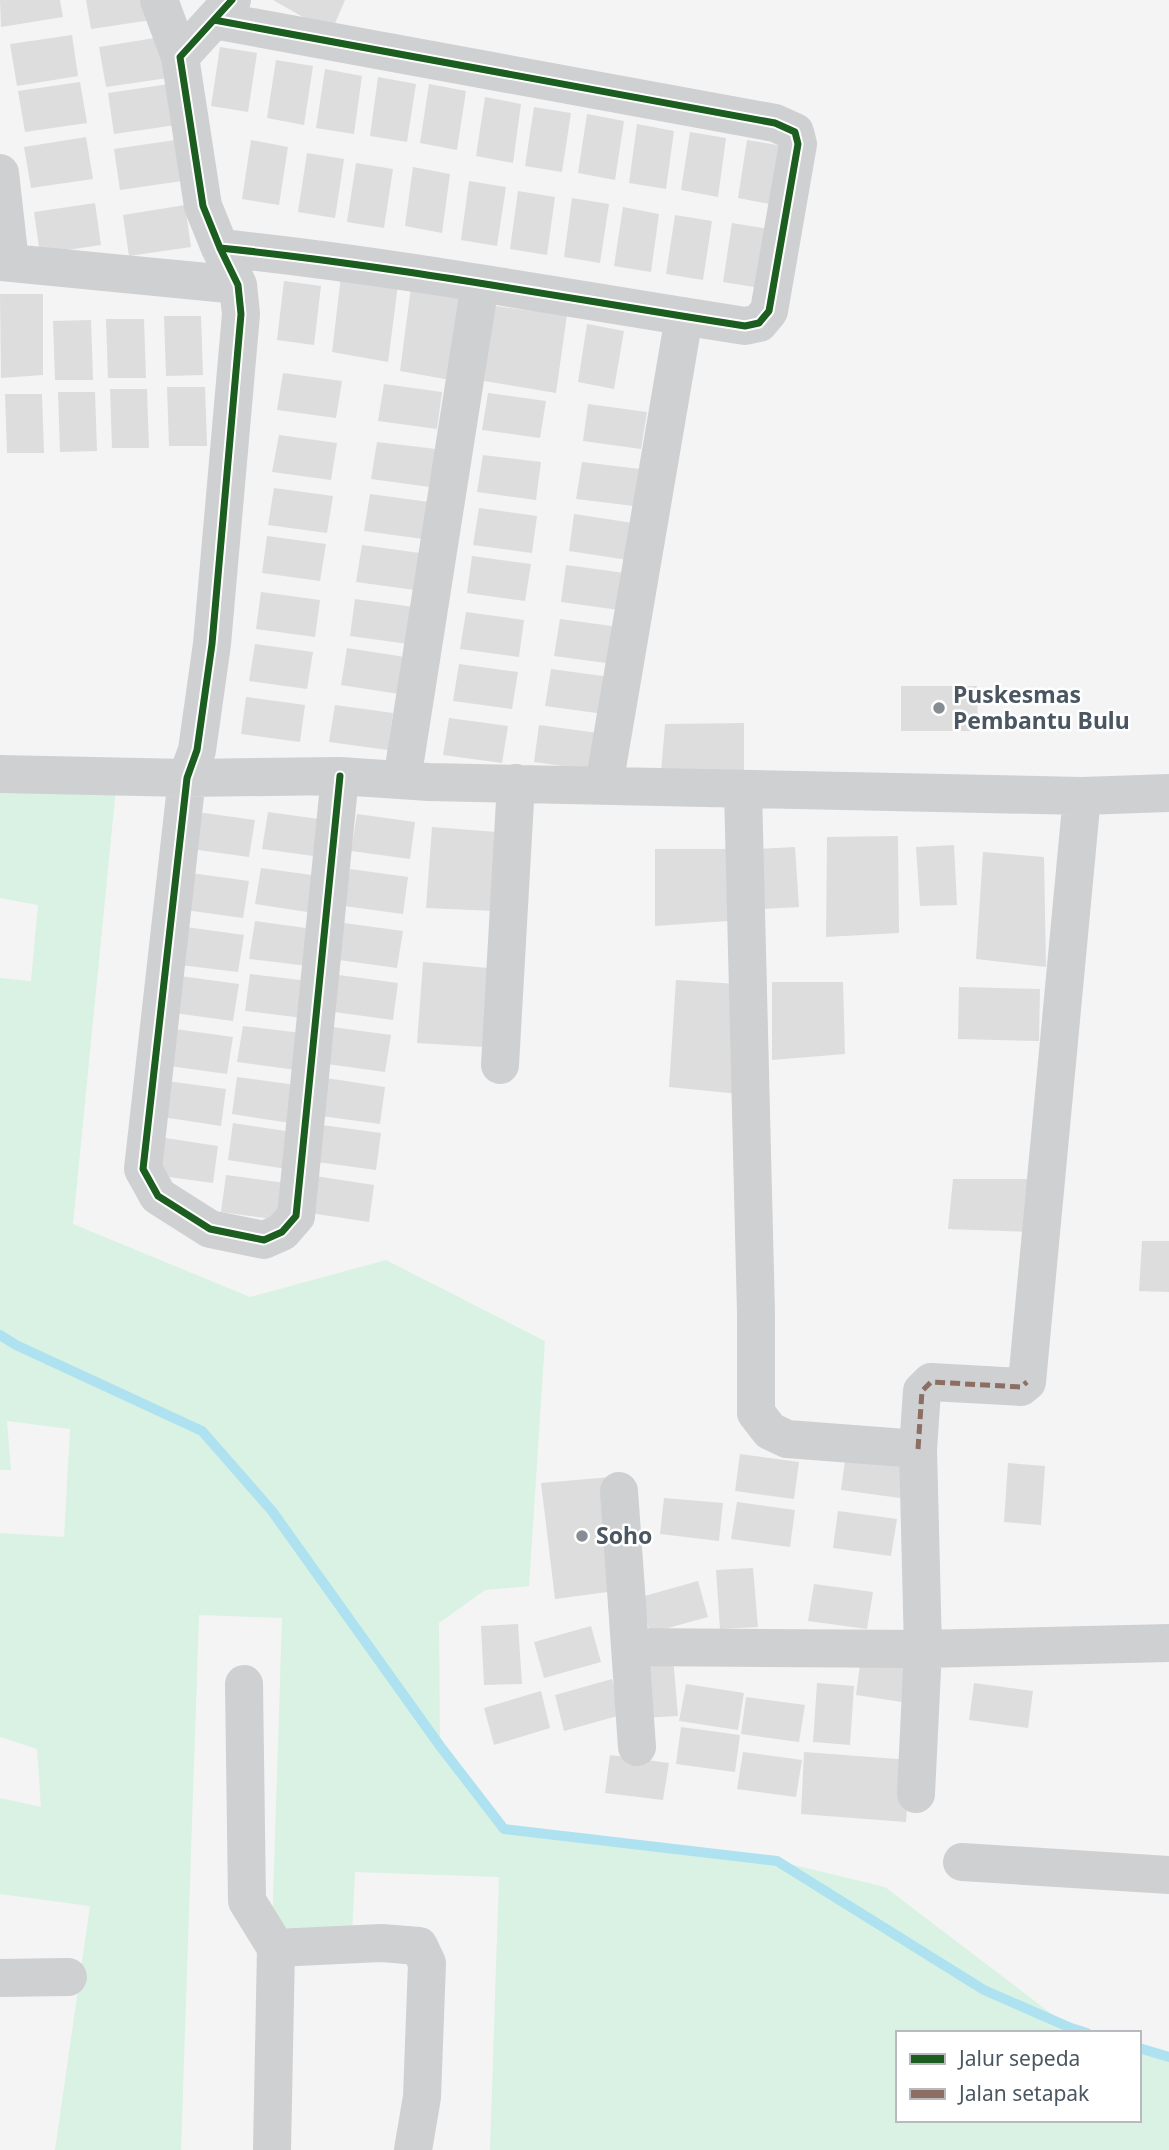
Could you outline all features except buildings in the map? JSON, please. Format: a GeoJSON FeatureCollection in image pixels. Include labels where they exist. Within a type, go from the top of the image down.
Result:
{"type":"FeatureCollection","features":[{"type":"Feature","properties":{"kind":"street"},"geometry":{"type":"LineString","coordinates":[[159,0],[180,57],[203,206],[238,285],[241,314],[212,644],[197,750],[187,778],[143,1169],[158,1196],[210,1229],[264,1240],[282,1232],[296,1216],[340,776]]}},
{"type":"Feature","properties":{"kind":"street"},"geometry":{"type":"LineString","coordinates":[[180,57],[223,10],[775,123],[795,132],[798,144],[769,311],[759,323],[745,326],[480,284],[220,248]]}},
{"type":"Feature","properties":{"kind":"street"},"geometry":{"type":"LineString","coordinates":[[0,173],[5,262],[238,285]]}},
{"type":"Feature","properties":{"kind":"street"},"geometry":{"type":"LineString","coordinates":[[402,780],[480,284]]}},
{"type":"Feature","properties":{"kind":"street"},"geometry":{"type":"LineString","coordinates":[[604,785],[684,317]]}},
{"type":"Feature","properties":{"kind":"street"},"geometry":{"type":"LineString","coordinates":[[0,774],[187,778],[340,776],[743,790],[1082,796],[1169,793]]}},
{"type":"Feature","properties":{"kind":"street"},"geometry":{"type":"LineString","coordinates":[[500,1065],[516,783]]}},
{"type":"Feature","properties":{"kind":"street"},"geometry":{"type":"LineString","coordinates":[[743,790],[756,1413],[770,1431],[787,1439],[918,1449]]}},
{"type":"Feature","properties":{"kind":"street"},"geometry":{"type":"LineString","coordinates":[[916,1794],[923,1649],[918,1449],[922,1391],[932,1382],[1021,1387],[1027,1382],[1082,796]]}},
{"type":"Feature","properties":{"kind":"street"},"geometry":{"type":"LineString","coordinates":[[619,1491],[637,1747]]}},
{"type":"Feature","properties":{"kind":"street"},"geometry":{"type":"LineString","coordinates":[[629,1647],[923,1649],[1169,1643]]}},
{"type":"Feature","properties":{"kind":"street"},"geometry":{"type":"LineString","coordinates":[[244,1684],[247,1901],[276,1948],[272,2150]]}},
{"type":"Feature","properties":{"kind":"street"},"geometry":{"type":"LineString","coordinates":[[962,1862],[1169,1875]]}},
{"type":"Feature","properties":{"kind":"street"},"geometry":{"type":"LineString","coordinates":[[276,1948],[381,1943],[419,1946],[427,1962],[422,2097],[413,2150]]}},
{"type":"Feature","properties":{"kind":"street"},"geometry":{"type":"LineString","coordinates":[[0,1978],[68,1977]]}},
{"type":"Feature","properties":{"kind":"green space"},"geometry":{"type":"Polygon","coordinates":[[[0,785],[116,788],[73,1224],[250,1297],[386,1260],[545,1341],[529,1586],[485,1590],[439,1623],[440,1746],[504,1829],[777,1861],[885,1887],[1070,2028],[1080,2031],[896,2031],[896,2122],[1141,2122],[1141,2049],[1169,2057],[1169,2150],[490,2150],[499,1877],[355,1872],[352,1934],[272,1930],[282,1618],[199,1615],[181,2150],[55,2150],[90,1906],[0,1894],[0,1798],[41,1807],[37,1749],[0,1737],[0,1533],[64,1537],[70,1429],[7,1421],[11,1470],[0,1470],[0,978],[31,981],[38,905],[0,898],[0,785]]]}},
{"type":"Feature","properties":{"kind":"waterway"},"geometry":{"type":"LineString","coordinates":[[0,1335],[16,1345],[202,1431],[272,1511],[440,1746],[504,1829],[777,1861],[984,1990],[1081,2031]]}},
{"type":"Feature","properties":{"kind":"waterway"},"geometry":{"type":"LineString","coordinates":[[1141,2049],[1169,2057]]}},
{"type":"Feature","properties":{"kind":"marked path"},"geometry":{"type":"LineString","coordinates":[[918,1449],[922,1391],[931,1382],[1021,1387],[1027,1382]]}},
{"type":"Feature","properties":{"kind":"cycle path"},"geometry":{"type":"LineString","coordinates":[[232,0],[180,57],[203,206],[238,285],[241,314],[212,644],[197,750],[187,778],[143,1169],[158,1196],[210,1229],[264,1240],[282,1232],[296,1216],[340,776]]}},
{"type":"Feature","properties":{"kind":"cycle path"},"geometry":{"type":"LineString","coordinates":[[214,20],[775,123],[795,132],[798,144],[769,311],[759,323],[745,326],[417,273],[220,248]]}},
{"type":"Feature","properties":{"kind":"place","name":"Puskesmas Pembantu Bulu"},"geometry":{"type":"Point","coordinates":[939,708]}},
{"type":"Feature","properties":{"kind":"place","name":"Soho"},"geometry":{"type":"Point","coordinates":[582,1536]}}]}
